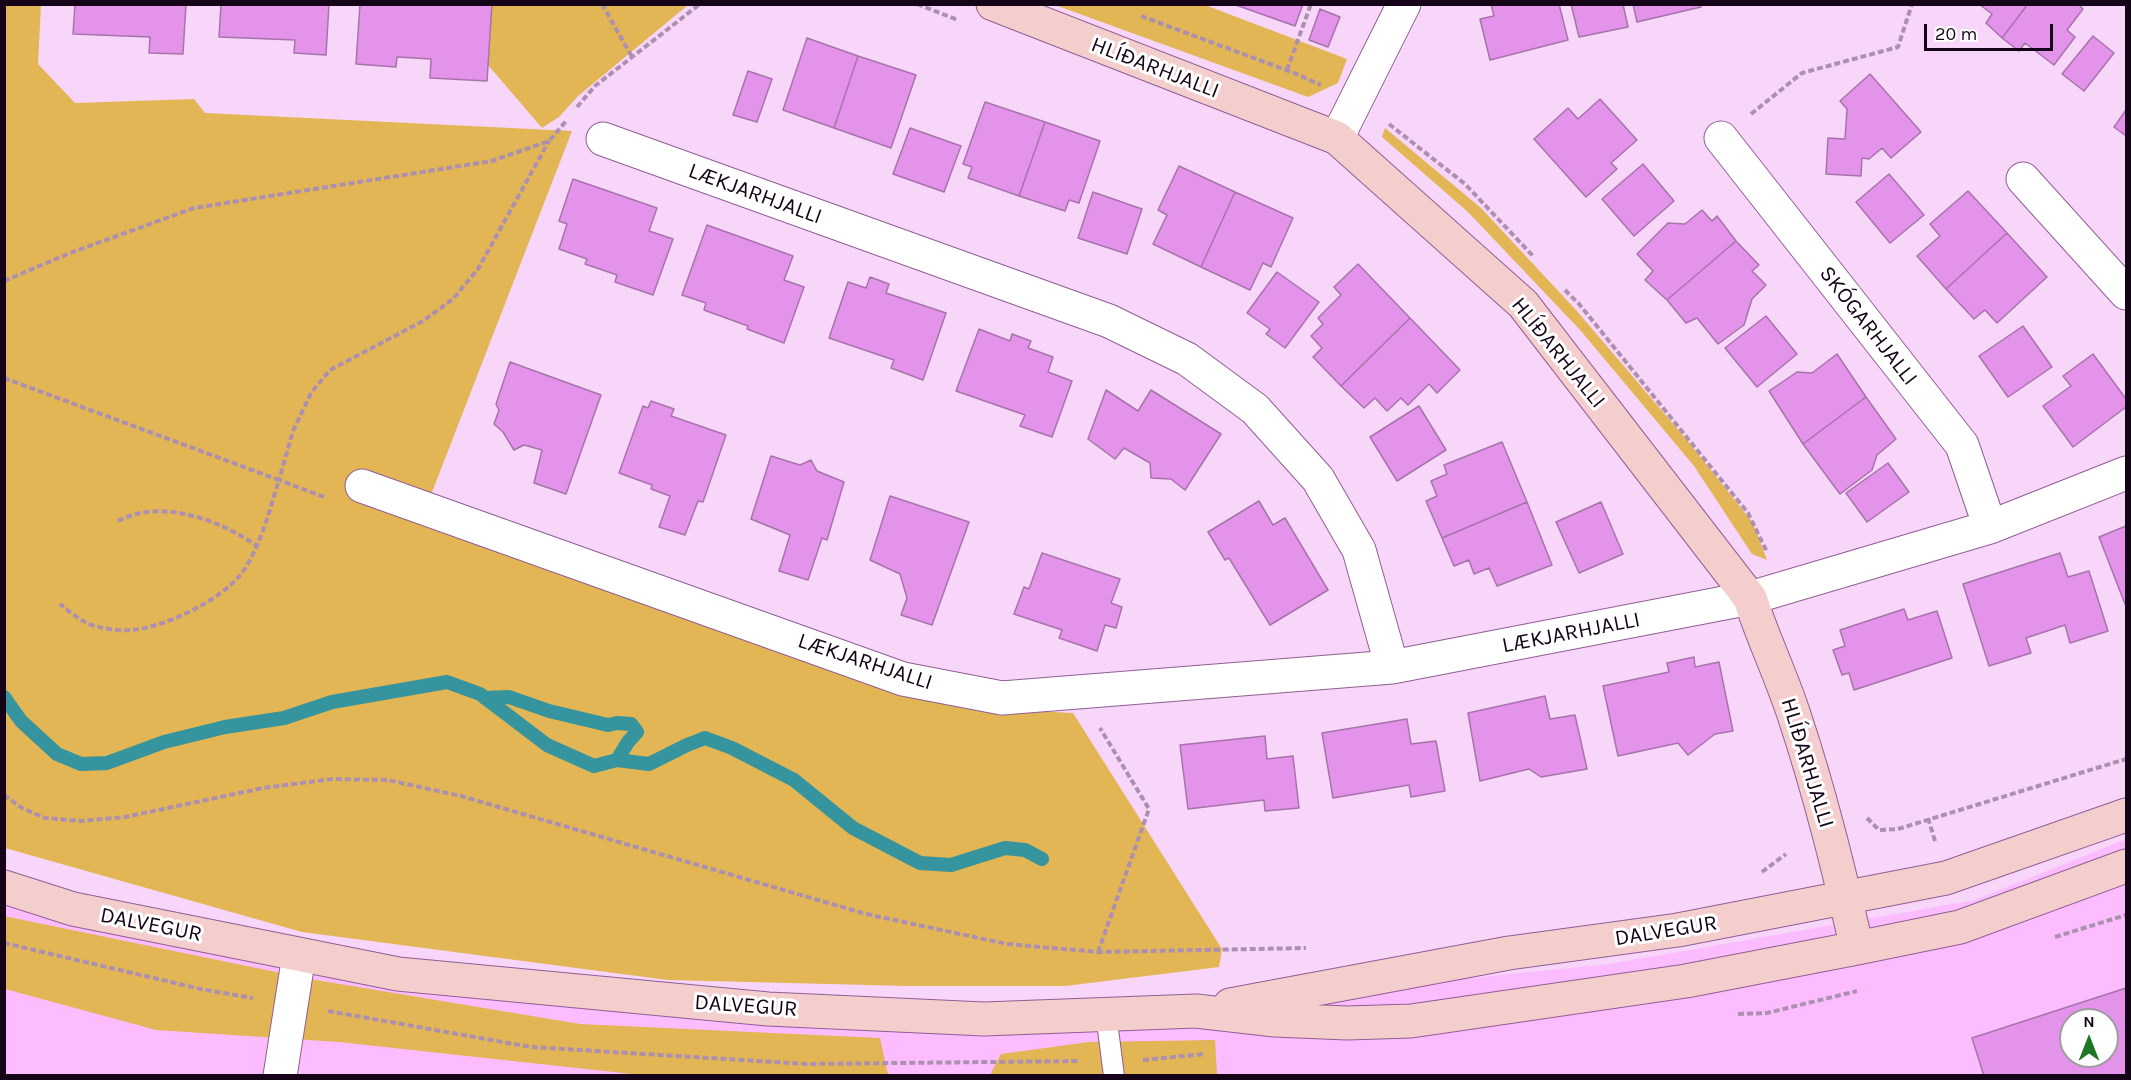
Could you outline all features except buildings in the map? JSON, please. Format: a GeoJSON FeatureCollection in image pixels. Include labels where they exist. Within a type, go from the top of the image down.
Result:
{"type":"FeatureCollection","features":[{"type":"Feature","properties":{"kind":"street","name":"HLÍÐARHJALLI"},"geometry":{"type":"LineString","coordinates":[[993,4],[1337,138],[1523,304],[1750,598],[1795,717],[1832,842],[1857,948]]}},
{"type":"Feature","properties":{"kind":"street"},"geometry":{"type":"LineString","coordinates":[[1337,138],[1404,4]]}},
{"type":"Feature","properties":{"kind":"street","name":"SKÓGARHJALLI"},"geometry":{"type":"LineString","coordinates":[[1721,138],[1962,445],[1990,527]]}},
{"type":"Feature","properties":{"kind":"street","name":"LÆKJARHJALLI"},"geometry":{"type":"LineString","coordinates":[[603,139],[1109,321],[1187,360],[1255,409],[1318,479],[1359,550],[1392,667]]}},
{"type":"Feature","properties":{"kind":"street"},"geometry":{"type":"LineString","coordinates":[[2023,179],[2127,293]]}},
{"type":"Feature","properties":{"kind":"street"},"geometry":{"type":"LineString","coordinates":[[1750,598],[1990,527],[2127,473]]}},
{"type":"Feature","properties":{"kind":"street","name":"LÆKJARHJALLI"},"geometry":{"type":"LineString","coordinates":[[362,486],[903,679],[1002,698],[1392,667],[1750,598]]}},
{"type":"Feature","properties":{"kind":"street","name":"DALVEGUR"},"geometry":{"type":"LineString","coordinates":[[1196,1011],[1509,953],[1678,930],[1946,878],[2127,815]]}},
{"type":"Feature","properties":{"kind":"street","name":"DALVEGUR"},"geometry":{"type":"LineString","coordinates":[[4,887],[73,909],[398,974],[768,1009],[984,1019],[1196,1011],[1286,1021],[1347,1023],[1411,1021],[1686,981],[1857,948],[1960,927],[2127,866]]}},
{"type":"Feature","properties":{"kind":"street"},"geometry":{"type":"LineString","coordinates":[[280,1076],[299,955]]}},
{"type":"Feature","properties":{"kind":"lane"},"geometry":{"type":"LineString","coordinates":[[1106,1014],[1114,1076]]}},
{"type":"Feature","properties":{"kind":"path"},"geometry":{"type":"LineString","coordinates":[[602,4],[632,57]]}},
{"type":"Feature","properties":{"kind":"path"},"geometry":{"type":"LineString","coordinates":[[60,604],[75,616],[93,625],[112,630],[132,630],[178,617],[204,604],[240,575],[257,546],[293,431],[311,393],[330,370],[423,321],[453,299],[478,269],[549,141],[594,86],[699,4]]}},
{"type":"Feature","properties":{"kind":"path"},"geometry":{"type":"LineString","coordinates":[[917,4],[962,21]]}},
{"type":"Feature","properties":{"kind":"path"},"geometry":{"type":"LineString","coordinates":[[1287,70],[1311,4]]}},
{"type":"Feature","properties":{"kind":"path"},"geometry":{"type":"LineString","coordinates":[[1721,138],[1802,73],[1898,47],[1912,4]]}},
{"type":"Feature","properties":{"kind":"path"},"geometry":{"type":"LineString","coordinates":[[4,281],[70,253],[194,208],[492,161],[549,141]]}},
{"type":"Feature","properties":{"kind":"path"},"geometry":{"type":"LineString","coordinates":[[4,378],[334,501]]}},
{"type":"Feature","properties":{"kind":"path"},"geometry":{"type":"LineString","coordinates":[[118,521],[133,513],[187,514],[238,532],[257,546]]}},
{"type":"Feature","properties":{"kind":"path"},"geometry":{"type":"LineString","coordinates":[[1096,723],[1149,809],[1098,952]]}},
{"type":"Feature","properties":{"kind":"path"},"geometry":{"type":"LineString","coordinates":[[1879,830],[1898,829],[2127,759]]}},
{"type":"Feature","properties":{"kind":"path"},"geometry":{"type":"LineString","coordinates":[[4,795],[22,808],[45,818],[81,821],[124,817],[263,788],[332,779],[388,780],[461,796],[866,914],[1008,944],[1098,952],[1310,948]]}},
{"type":"Feature","properties":{"kind":"path"},"geometry":{"type":"LineString","coordinates":[[1928,818],[1935,842]]}},
{"type":"Feature","properties":{"kind":"path"},"geometry":{"type":"LineString","coordinates":[[1754,875],[1764,872],[1786,854]]}},
{"type":"Feature","properties":{"kind":"shaded area"},"geometry":{"type":"Polygon","coordinates":[[[41,4],[38,64],[75,103],[194,99],[205,113],[572,131],[422,518],[993,709],[1073,713],[1222,949],[1219,967],[1065,986],[909,986],[668,980],[302,932],[5,848],[4,5],[41,4]]]}},
{"type":"Feature","properties":{"kind":"shaded area"},"geometry":{"type":"Polygon","coordinates":[[[492,5],[688,5],[578,96],[559,117],[542,128],[488,65],[492,5]]]}},
{"type":"Feature","properties":{"kind":"shaded area"},"geometry":{"type":"Polygon","coordinates":[[[1055,5],[1205,5],[1347,59],[1338,83],[1308,97],[1055,5]]]}},
{"type":"Feature","properties":{"kind":"shaded area"},"geometry":{"type":"Polygon","coordinates":[[[1385,128],[1481,208],[1576,310],[1686,439],[1753,523],[1767,560],[1752,554],[1694,466],[1581,331],[1468,212],[1382,137],[1385,128]]]}},
{"type":"Feature","properties":{"kind":"shaded area"},"geometry":{"type":"Polygon","coordinates":[[[2126,839],[2126,1075],[5,1075],[4,880],[395,968],[982,1010],[1323,993],[1609,964],[1975,900],[2126,839]]]}},
{"type":"Feature","properties":{"kind":"shaded area"},"geometry":{"type":"Polygon","coordinates":[[[4,916],[310,979],[580,1024],[880,1038],[888,1075],[641,1075],[339,1042],[156,1030],[5,989],[4,916]]]}},
{"type":"Feature","properties":{"kind":"shaded area"},"geometry":{"type":"Polygon","coordinates":[[[1215,1040],[1217,1075],[994,1076],[991,1073],[1001,1054],[1089,1042],[1215,1040]]]}},
{"type":"Feature","properties":{"kind":"waterway"},"geometry":{"type":"LineString","coordinates":[[4,697],[21,721],[57,754],[81,764],[107,763],[164,742],[225,727],[284,718],[332,702],[447,682],[480,694],[547,745],[594,766],[617,760],[649,764],[705,738],[732,748],[794,780],[853,828],[920,863],[951,865],[1005,848],[1025,850],[1042,859]]}},
{"type":"Feature","properties":{"kind":"waterway"},"geometry":{"type":"LineString","coordinates":[[485,698],[509,697],[549,711],[608,725],[631,724],[637,732],[617,760]]}}]}
